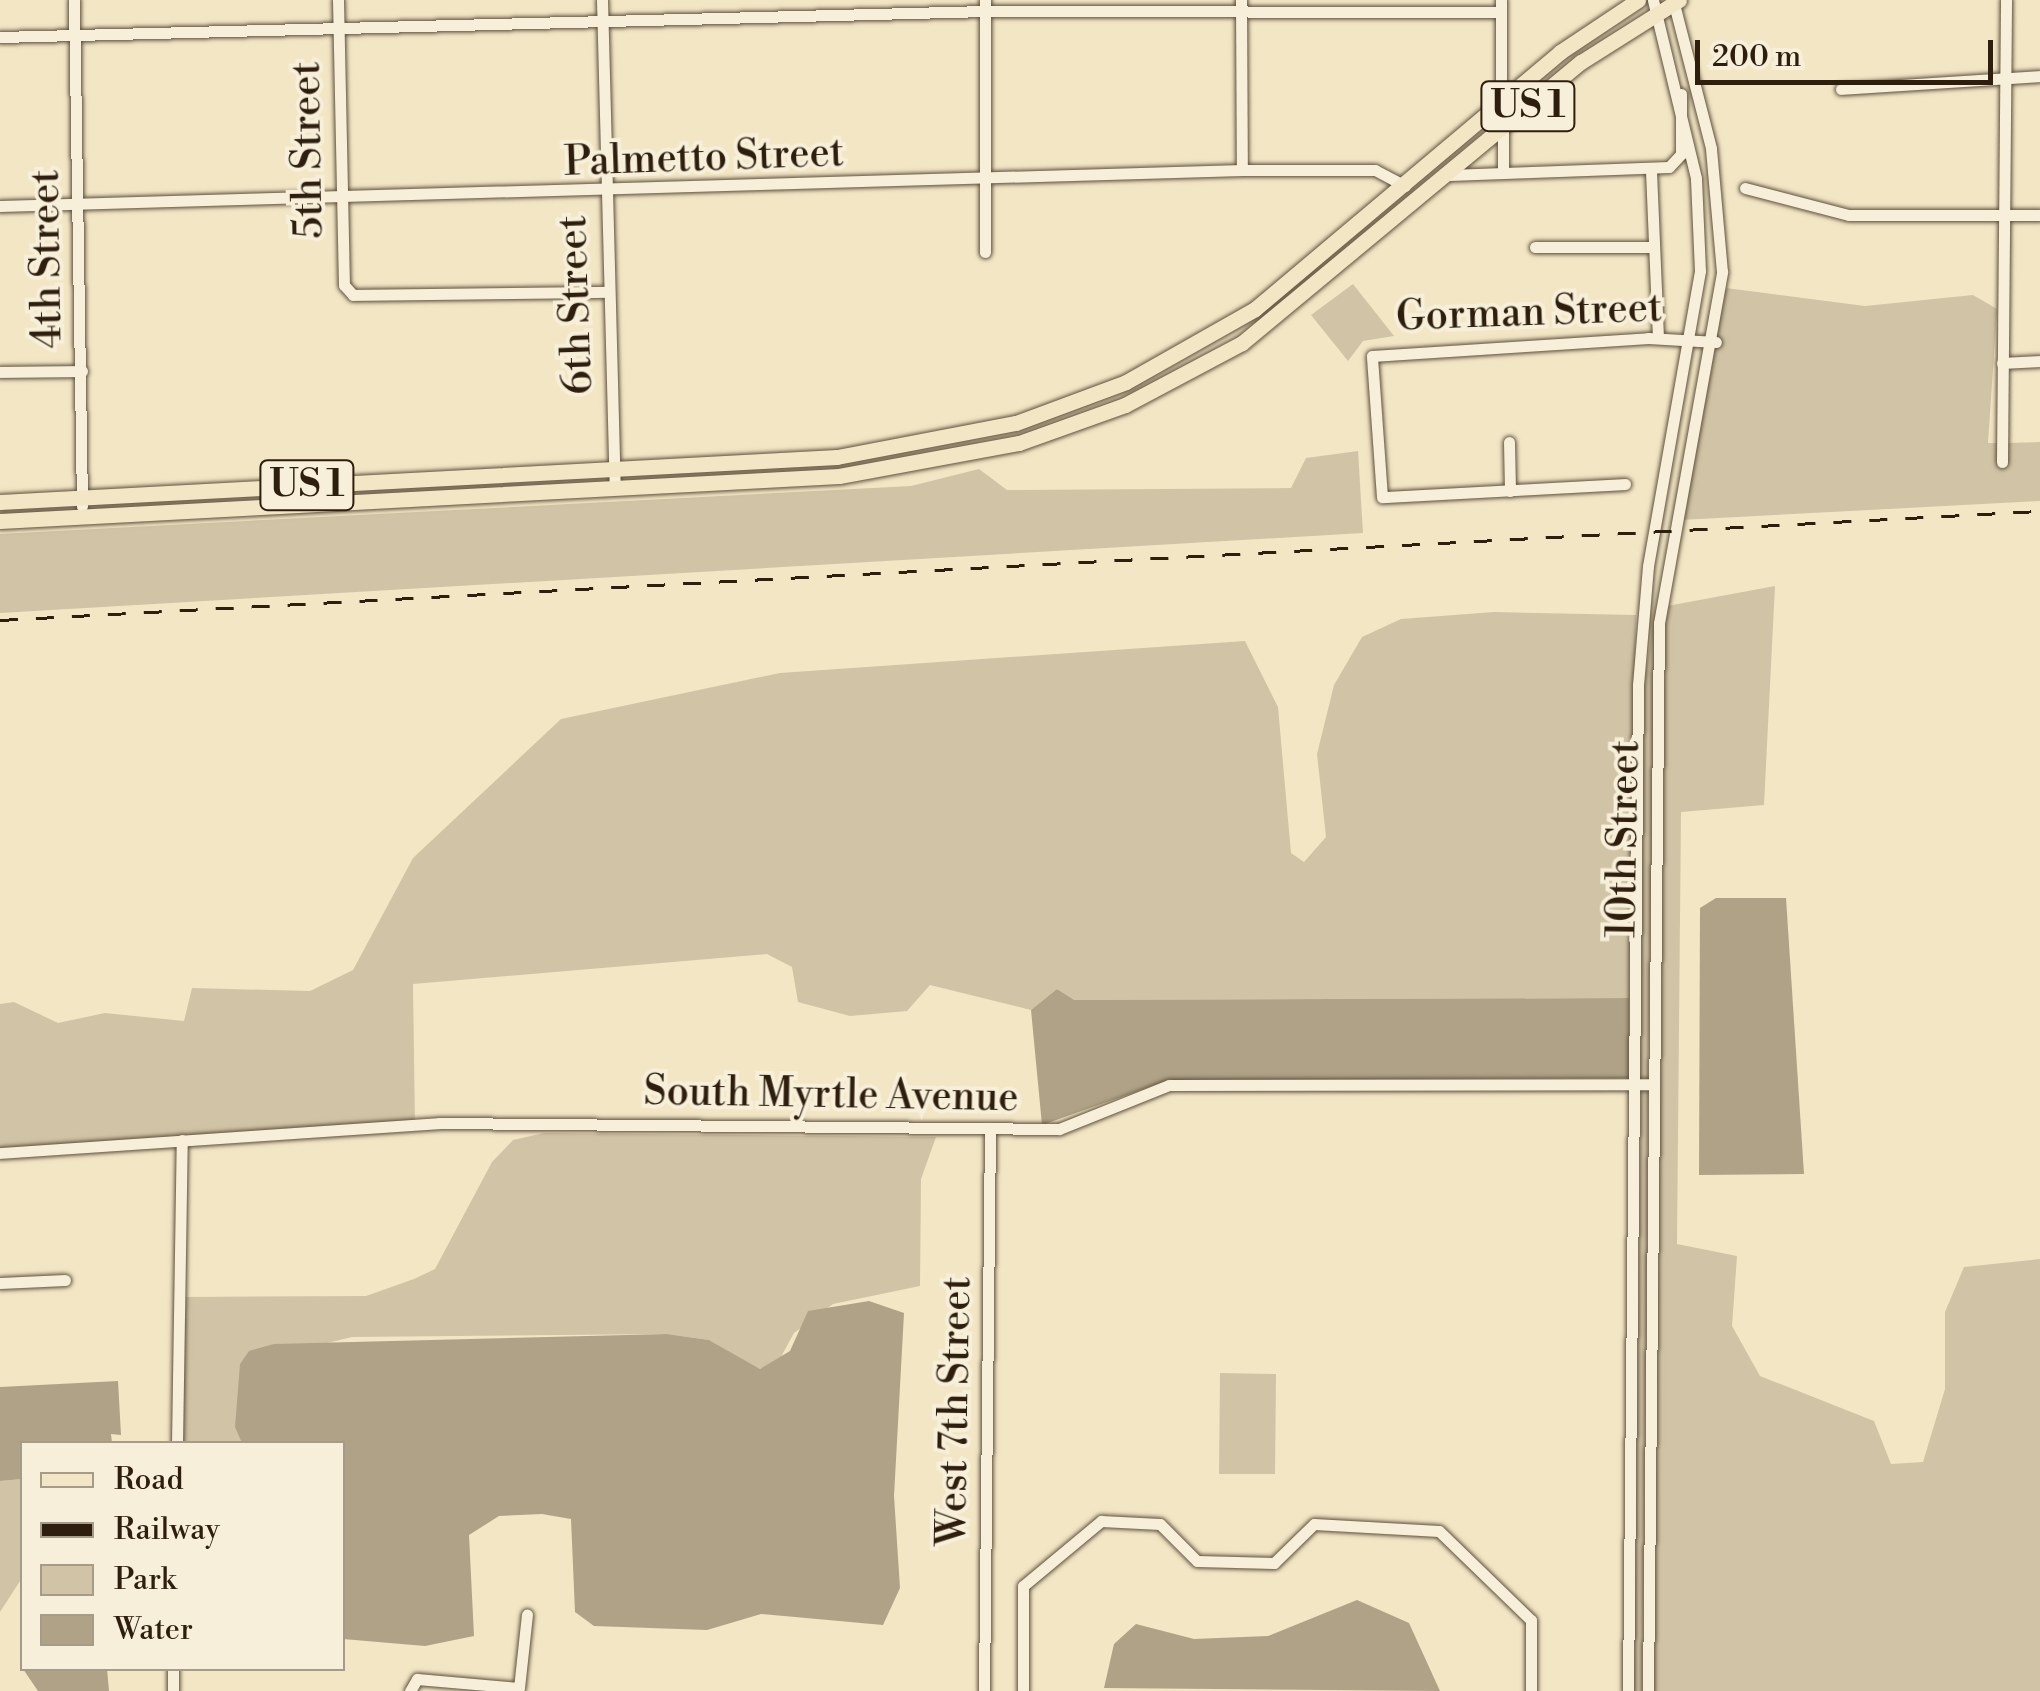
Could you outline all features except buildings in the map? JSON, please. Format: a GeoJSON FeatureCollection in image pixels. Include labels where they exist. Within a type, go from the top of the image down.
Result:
{"type":"FeatureCollection","features":[{"type":"Feature","properties":{"kind":"main road","name":"US 1"},"geometry":{"type":"LineString","coordinates":[[0,502],[800,459],[984,432],[1170,360],[1230,326],[1405,186],[1501,102],[1638,0]]}},
{"type":"Feature","properties":{"kind":"main road","name":"US 1"},"geometry":{"type":"LineString","coordinates":[[0,521],[801,478],[986,452],[1182,378],[1242,342],[1388,228],[1503,128],[1655,6],[1676,1]]}},
{"type":"Feature","properties":{"kind":"main road"},"geometry":{"type":"LineString","coordinates":[[1420,200],[1432,163]]}},
{"type":"Feature","properties":{"kind":"main road"},"geometry":{"type":"LineString","coordinates":[[1388,228],[1405,186]]}},
{"type":"Feature","properties":{"kind":"street","name":"4th Street"},"geometry":{"type":"LineString","coordinates":[[74,0],[83,517]]}},
{"type":"Feature","properties":{"kind":"street","name":"5th Street"},"geometry":{"type":"LineString","coordinates":[[338,0],[344,285],[353,295],[609,292]]}},
{"type":"Feature","properties":{"kind":"street","name":"6th Street"},"geometry":{"type":"LineString","coordinates":[[602,0],[604,195],[615,488]]}},
{"type":"Feature","properties":{"kind":"street"},"geometry":{"type":"LineString","coordinates":[[2002,462],[2006,0]]}},
{"type":"Feature","properties":{"kind":"street","name":"10th Street"},"geometry":{"type":"LineString","coordinates":[[1648,1691],[1654,1084],[1665,576],[1716,342],[1717,186],[1676,1]]}},
{"type":"Feature","properties":{"kind":"street"},"geometry":{"type":"LineString","coordinates":[[1241,5],[1242,170]]}},
{"type":"Feature","properties":{"kind":"street"},"geometry":{"type":"LineString","coordinates":[[0,37],[603,25],[985,6],[1501,6],[1501,102]]}},
{"type":"Feature","properties":{"kind":"street"},"geometry":{"type":"LineString","coordinates":[[985,6],[985,252]]}},
{"type":"Feature","properties":{"kind":"street","name":"10th Street"},"geometry":{"type":"LineString","coordinates":[[1628,1691],[1646,576],[1694,341],[1700,222],[1681,94],[1655,6]]}},
{"type":"Feature","properties":{"kind":"street"},"geometry":{"type":"LineString","coordinates":[[1841,88],[2040,76]]}},
{"type":"Feature","properties":{"kind":"street"},"geometry":{"type":"LineString","coordinates":[[1449,174],[1651,170],[1680,158],[1681,94]]}},
{"type":"Feature","properties":{"kind":"street"},"geometry":{"type":"LineString","coordinates":[[1502,171],[1503,128]]}},
{"type":"Feature","properties":{"kind":"street","name":"Palmetto Street"},"geometry":{"type":"LineString","coordinates":[[0,206],[604,195],[1242,170],[1376,170],[1405,186]]}},
{"type":"Feature","properties":{"kind":"street"},"geometry":{"type":"LineString","coordinates":[[1651,170],[1658,338]]}},
{"type":"Feature","properties":{"kind":"street"},"geometry":{"type":"LineString","coordinates":[[1746,188],[1816,208],[2040,216]]}},
{"type":"Feature","properties":{"kind":"street"},"geometry":{"type":"LineString","coordinates":[[1535,247],[1653,247]]}},
{"type":"Feature","properties":{"kind":"street"},"geometry":{"type":"LineString","coordinates":[[1230,326],[1242,342]]}},
{"type":"Feature","properties":{"kind":"street","name":"Gorman Street"},"geometry":{"type":"LineString","coordinates":[[1625,484],[1382,496],[1372,356],[1658,338],[1716,342]]}},
{"type":"Feature","properties":{"kind":"street"},"geometry":{"type":"LineString","coordinates":[[1170,360],[1182,378]]}},
{"type":"Feature","properties":{"kind":"street"},"geometry":{"type":"LineString","coordinates":[[2002,363],[2040,361]]}},
{"type":"Feature","properties":{"kind":"street"},"geometry":{"type":"LineString","coordinates":[[0,372],[82,371]]}},
{"type":"Feature","properties":{"kind":"street"},"geometry":{"type":"LineString","coordinates":[[984,432],[986,452]]}},
{"type":"Feature","properties":{"kind":"street"},"geometry":{"type":"LineString","coordinates":[[1510,442],[1510,490]]}},
{"type":"Feature","properties":{"kind":"street"},"geometry":{"type":"LineString","coordinates":[[800,459],[801,478]]}},
{"type":"Feature","properties":{"kind":"street"},"geometry":{"type":"LineString","coordinates":[[342,483],[344,503]]}},
{"type":"Feature","properties":{"kind":"street"},"geometry":{"type":"LineString","coordinates":[[1664,486],[1682,490]]}},
{"type":"Feature","properties":{"kind":"street"},"geometry":{"type":"LineString","coordinates":[[1646,576],[1665,576]]}},
{"type":"Feature","properties":{"kind":"street","name":"South Myrtle Avenue"},"geometry":{"type":"LineString","coordinates":[[0,1153],[439,1123],[990,1131],[1074,1126],[1169,1085],[1654,1084]]}},
{"type":"Feature","properties":{"kind":"street","name":"West 7th Street"},"geometry":{"type":"LineString","coordinates":[[984,1691],[990,1131]]}},
{"type":"Feature","properties":{"kind":"street"},"geometry":{"type":"LineString","coordinates":[[176,1441],[182,1140]]}},
{"type":"Feature","properties":{"kind":"street"},"geometry":{"type":"LineString","coordinates":[[0,1283],[64,1280]]}},
{"type":"Feature","properties":{"kind":"street"},"geometry":{"type":"LineString","coordinates":[[1023,1691],[1023,1586],[1101,1520],[1160,1524],[1197,1560],[1274,1563],[1314,1524],[1439,1532],[1531,1620],[1531,1691]]}},
{"type":"Feature","properties":{"kind":"street"},"geometry":{"type":"LineString","coordinates":[[410,1691],[417,1679],[518,1688],[528,1614]]}},
{"type":"Feature","properties":{"kind":"green space"},"geometry":{"type":"Polygon","coordinates":[[[1353,284],[1394,336],[1363,341],[1348,361],[1311,315],[1353,284]]]}},
{"type":"Feature","properties":{"kind":"green space"},"geometry":{"type":"Polygon","coordinates":[[[1726,288],[1865,306],[1973,295],[1997,309],[1988,443],[1997,443],[1997,466],[2007,467],[2008,443],[2040,442],[2040,501],[1680,520],[1726,288]]]}},
{"type":"Feature","properties":{"kind":"green space"},"geometry":{"type":"Polygon","coordinates":[[[1358,451],[1363,533],[0,613],[0,534],[911,486],[979,469],[1007,490],[1291,488],[1306,458],[1358,451]]]}},
{"type":"Feature","properties":{"kind":"green space"},"geometry":{"type":"Polygon","coordinates":[[[1775,586],[1764,805],[1681,812],[1677,1244],[1737,1256],[1732,1326],[1760,1376],[1874,1421],[1891,1464],[1923,1462],[1945,1389],[1945,1312],[1964,1267],[2040,1259],[2040,1691],[1654,1691],[1665,623],[1667,606],[1775,586]]]}},
{"type":"Feature","properties":{"kind":"green space"},"geometry":{"type":"Polygon","coordinates":[[[1655,610],[1648,1078],[1640,1078],[1644,685],[1655,610]]]}},
{"type":"Feature","properties":{"kind":"green space"},"geometry":{"type":"Polygon","coordinates":[[[1494,612],[1636,615],[1629,998],[1073,1000],[1057,989],[1031,1010],[930,985],[907,1011],[850,1016],[798,1002],[792,967],[767,954],[413,984],[415,1125],[0,1153],[0,1004],[14,1002],[58,1023],[105,1013],[184,1021],[192,988],[310,991],[353,970],[413,858],[561,719],[780,673],[1245,641],[1278,707],[1291,853],[1304,862],[1326,837],[1317,754],[1334,685],[1362,637],[1401,619],[1494,612]]]}},
{"type":"Feature","properties":{"kind":"green space"},"geometry":{"type":"Polygon","coordinates":[[[1641,1089],[1648,1089],[1642,1691],[1634,1691],[1641,1089]]]}},
{"type":"Feature","properties":{"kind":"green space"},"geometry":{"type":"Polygon","coordinates":[[[544,1133],[936,1137],[921,1179],[920,1286],[833,1304],[794,1333],[776,1366],[759,1369],[709,1340],[667,1334],[352,1337],[240,1364],[242,1441],[180,1441],[186,1297],[366,1296],[435,1269],[492,1162],[513,1140],[544,1133]]]}},
{"type":"Feature","properties":{"kind":"green space"},"geometry":{"type":"Polygon","coordinates":[[[1220,1373],[1276,1374],[1275,1474],[1219,1474],[1220,1373]]]}},
{"type":"Feature","properties":{"kind":"green space"},"geometry":{"type":"Polygon","coordinates":[[[20,1479],[20,1581],[0,1612],[0,1481],[20,1479]]]}},
{"type":"Feature","properties":{"kind":"water"},"geometry":{"type":"Polygon","coordinates":[[[1716,898],[1786,898],[1804,1174],[1699,1175],[1700,908],[1716,898]]]}},
{"type":"Feature","properties":{"kind":"water"},"geometry":{"type":"Polygon","coordinates":[[[1057,989],[1074,1000],[1629,998],[1629,1078],[1169,1080],[1042,1125],[1031,1010],[1057,989]]]}},
{"type":"Feature","properties":{"kind":"water"},"geometry":{"type":"Polygon","coordinates":[[[869,1301],[904,1313],[894,1496],[900,1588],[883,1625],[761,1614],[707,1630],[594,1626],[575,1612],[571,1519],[542,1514],[499,1516],[469,1535],[474,1636],[425,1646],[345,1639],[345,1441],[241,1441],[235,1427],[240,1364],[249,1351],[274,1344],[667,1334],[709,1340],[760,1369],[790,1351],[808,1311],[869,1301]]]}},
{"type":"Feature","properties":{"kind":"water"},"geometry":{"type":"Polygon","coordinates":[[[118,1381],[121,1435],[111,1434],[112,1441],[20,1441],[20,1479],[0,1481],[0,1387],[118,1381]]]}},
{"type":"Feature","properties":{"kind":"water"},"geometry":{"type":"Polygon","coordinates":[[[1357,1600],[1409,1623],[1440,1691],[1104,1688],[1114,1644],[1136,1624],[1194,1639],[1268,1636],[1357,1600]]]}},
{"type":"Feature","properties":{"kind":"water"},"geometry":{"type":"Polygon","coordinates":[[[24,1671],[107,1671],[109,1691],[38,1691],[24,1671]]]}},
{"type":"Feature","properties":{"kind":"railway"},"geometry":{"type":"LineString","coordinates":[[0,620],[2040,511]]}}]}
